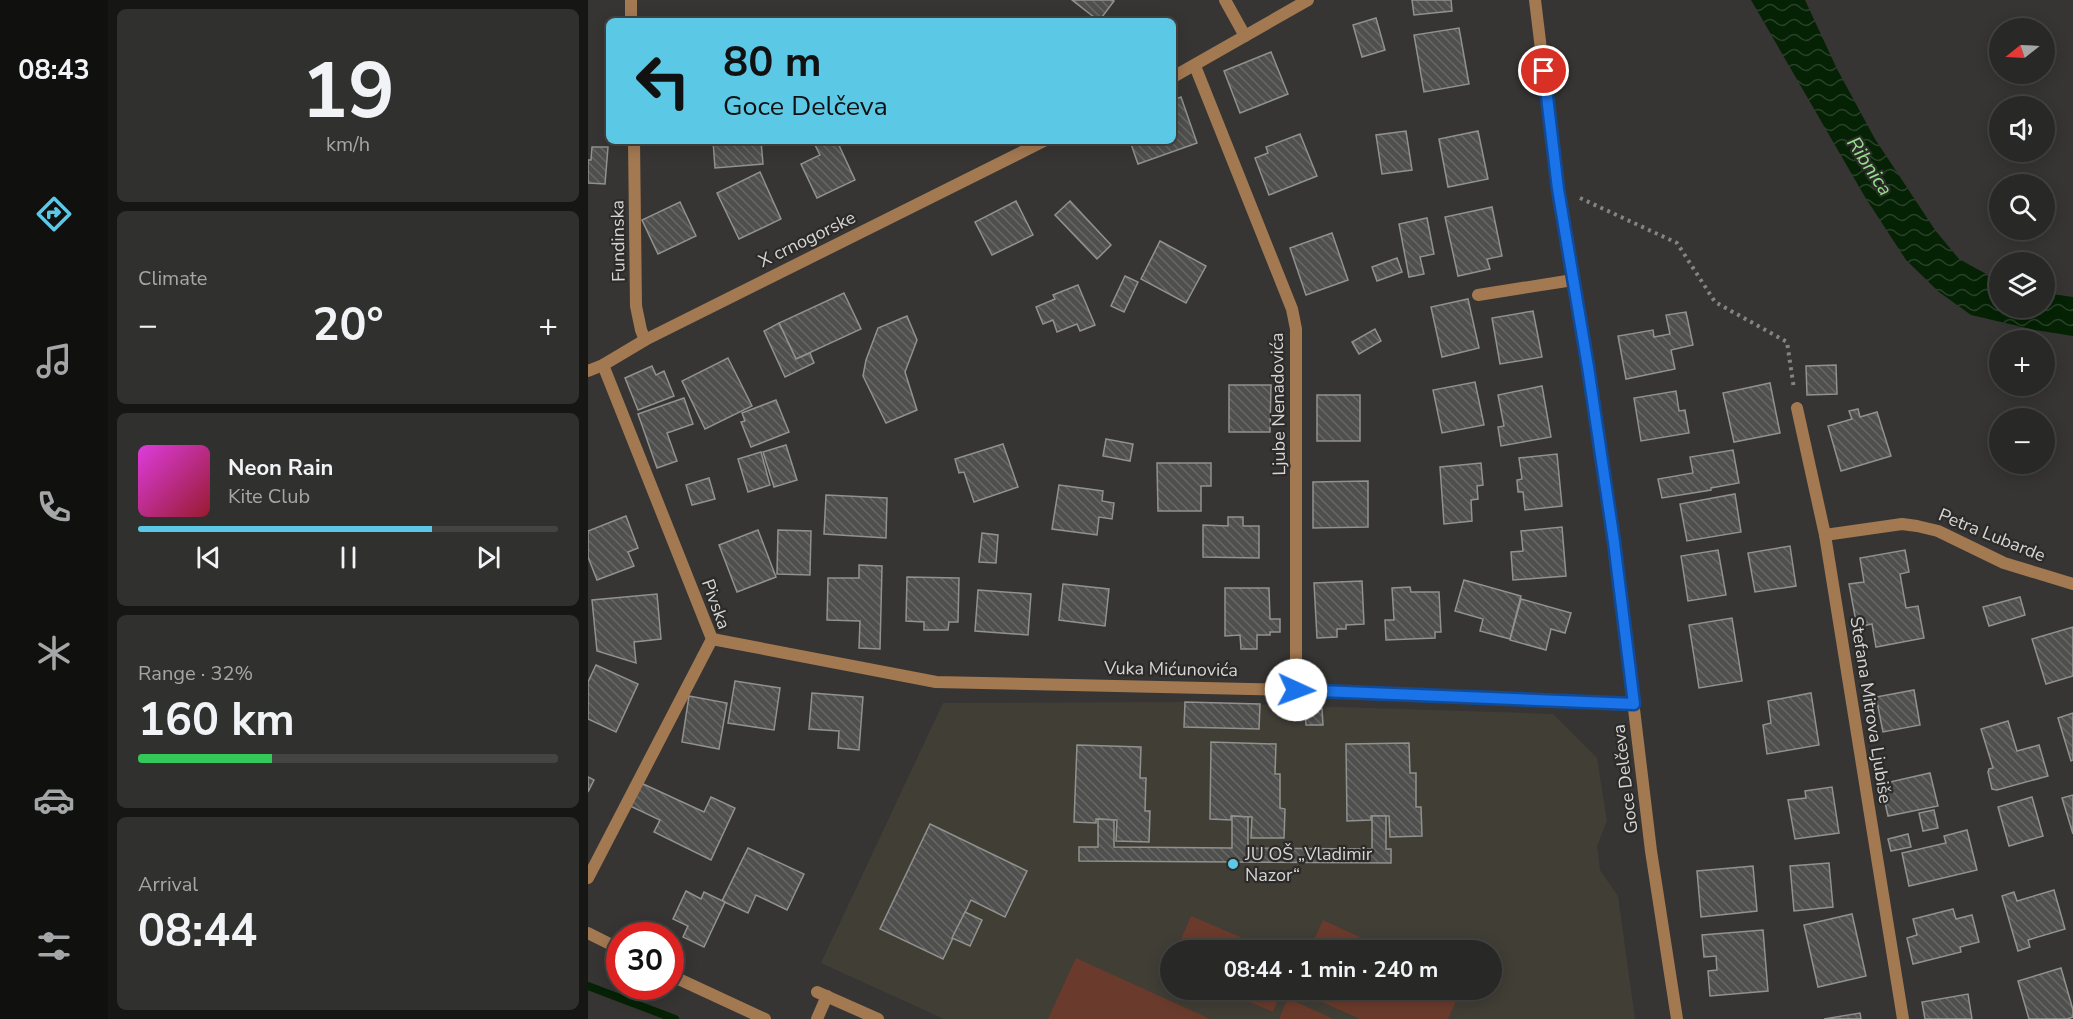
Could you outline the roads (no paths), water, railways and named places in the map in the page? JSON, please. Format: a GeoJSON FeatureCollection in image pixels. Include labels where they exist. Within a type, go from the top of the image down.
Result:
{"type":"FeatureCollection","features":[{"type":"Feature","properties":{"kind":"street"},"geometry":{"type":"LineString","coordinates":[[631,0],[632,18]]}},
{"type":"Feature","properties":{"kind":"street"},"geometry":{"type":"LineString","coordinates":[[1225,0],[1245,36]]}},
{"type":"Feature","properties":{"kind":"street"},"geometry":{"type":"LineString","coordinates":[[1176,76],[1308,0]]}},
{"type":"Feature","properties":{"kind":"street","name":"Goce Delčeva"},"geometry":{"type":"LineString","coordinates":[[1535,0],[1558,189],[1612,530],[1652,851],[1677,1019]]}},
{"type":"Feature","properties":{"kind":"street","name":"Ljube Nenadovića"},"geometry":{"type":"LineString","coordinates":[[1195,66],[1292,309],[1296,329],[1296,690]]}},
{"type":"Feature","properties":{"kind":"street","name":"Fundinska"},"geometry":{"type":"LineString","coordinates":[[634,144],[636,306],[640,330],[645,340]]}},
{"type":"Feature","properties":{"kind":"street","name":"X crnogorske"},"geometry":{"type":"LineString","coordinates":[[588,371],[603,365],[645,340],[1038,144]]}},
{"type":"Feature","properties":{"kind":"street"},"geometry":{"type":"LineString","coordinates":[[1478,295],[1573,280]]}},
{"type":"Feature","properties":{"kind":"street","name":"Pivska"},"geometry":{"type":"LineString","coordinates":[[588,878],[712,639],[603,365]]}},
{"type":"Feature","properties":{"kind":"street","name":"Stefana Mitrova Ljubiše"},"geometry":{"type":"LineString","coordinates":[[1797,408],[1825,535],[1903,1019]]}},
{"type":"Feature","properties":{"kind":"street","name":"Petra Lubarde"},"geometry":{"type":"LineString","coordinates":[[1825,535],[1902,524],[1917,526],[1938,531],[2004,563],[2073,584]]}},
{"type":"Feature","properties":{"kind":"street","name":"Vuka Mićunovića"},"geometry":{"type":"LineString","coordinates":[[712,639],[936,682],[1296,690],[1634,704]]}},
{"type":"Feature","properties":{"kind":"street"},"geometry":{"type":"LineString","coordinates":[[588,933],[606,942]]}},
{"type":"Feature","properties":{"kind":"street"},"geometry":{"type":"LineString","coordinates":[[684,981],[765,1019]]}},
{"type":"Feature","properties":{"kind":"street"},"geometry":{"type":"LineString","coordinates":[[817,1019],[822,994],[878,1019]]}},
{"type":"Feature","properties":{"kind":"water","name":"Ribnica"},"geometry":{"type":"Polygon","coordinates":[[[1751,0],[1805,0],[1837,69],[1875,139],[1935,230],[1959,259],[1989,275],[1989,318],[2055,318],[2055,294],[2073,297],[2073,336],[2055,333],[2055,330],[2035,330],[1971,315],[1939,292],[1906,260],[1865,197],[1751,0]]]}},
{"type":"Feature","properties":{"kind":"waterway"},"geometry":{"type":"LineString","coordinates":[[588,986],[675,1019]]}},
{"type":"Feature","properties":{"kind":"place","name":"JU OŠ „Vladimir Nazor“"},"geometry":{"type":"Point","coordinates":[1233,864]}}]}
